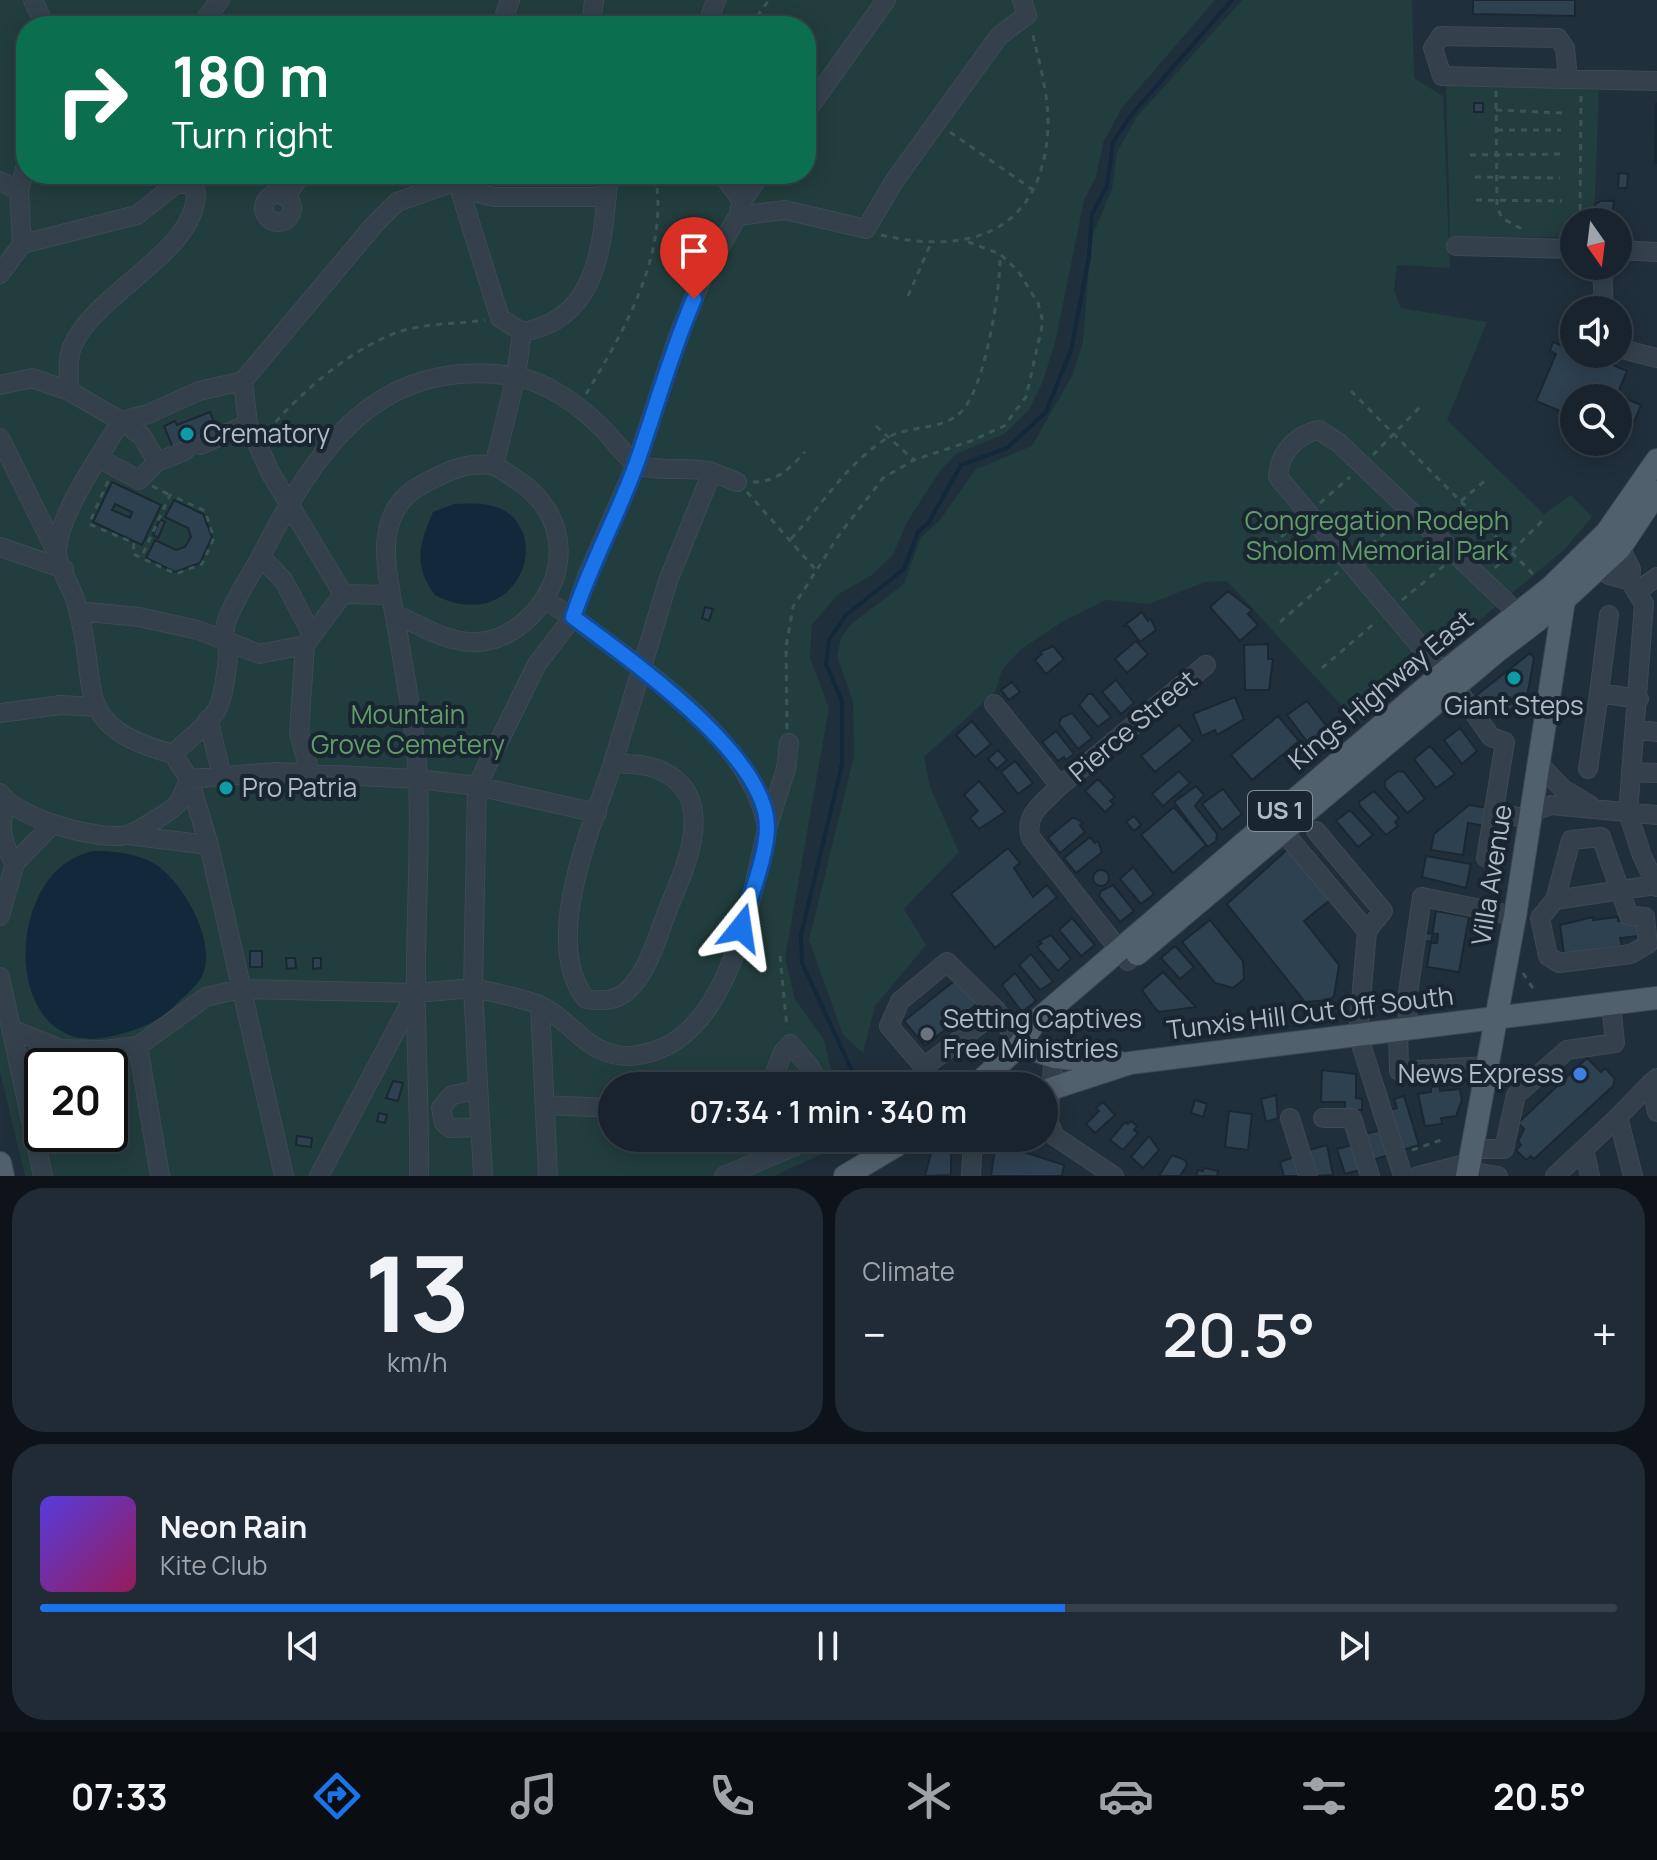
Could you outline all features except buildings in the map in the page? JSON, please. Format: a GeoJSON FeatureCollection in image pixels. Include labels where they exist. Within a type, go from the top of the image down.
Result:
{"type":"FeatureCollection","features":[{"type":"Feature","properties":{"kind":"main road","name":"Kings Highway East"},"geometry":{"type":"LineString","coordinates":[[990,1072],[1020,1045],[1046,1033],[1123,956],[1525,619],[1550,587],[1607,532],[1657,460]]}},
{"type":"Feature","properties":{"kind":"main road","name":"Kings Highway East"},"geometry":{"type":"LineString","coordinates":[[1550,587],[1600,567],[1620,548],[1657,492]]}},
{"type":"Feature","properties":{"kind":"main road","name":"Villa Avenue"},"geometry":{"type":"LineString","coordinates":[[1469,1165],[1540,765],[1550,587]]}},
{"type":"Feature","properties":{"kind":"main road","name":"Tunxis Hill Cut Off South"},"geometry":{"type":"LineString","coordinates":[[1058,1087],[1130,1063],[1657,998]]}},
{"type":"Feature","properties":{"kind":"main road","name":"Tunxis Hill Cut Off South"},"geometry":{"type":"LineString","coordinates":[[1020,1045],[1054,1057],[1130,1063]]}},
{"type":"Feature","properties":{"kind":"main road"},"geometry":{"type":"LineString","coordinates":[[853,1172],[886,1152]]}},
{"type":"Feature","properties":{"kind":"main road"},"geometry":{"type":"LineString","coordinates":[[0,1163],[3,1176]]}},
{"type":"Feature","properties":{"kind":"street"},"geometry":{"type":"LineString","coordinates":[[208,16],[220,0]]}},
{"type":"Feature","properties":{"kind":"street"},"geometry":{"type":"LineString","coordinates":[[816,98],[886,0]]}},
{"type":"Feature","properties":{"kind":"street"},"geometry":{"type":"LineString","coordinates":[[740,208],[785,210],[866,229],[895,180],[936,123],[999,36],[1025,8]]}},
{"type":"Feature","properties":{"kind":"street"},"geometry":{"type":"LineString","coordinates":[[1573,78],[1563,40],[1558,38],[1441,36],[1433,48],[1442,76],[1657,81]]}},
{"type":"Feature","properties":{"kind":"street"},"geometry":{"type":"LineString","coordinates":[[0,181],[19,191]]}},
{"type":"Feature","properties":{"kind":"street"},"geometry":{"type":"LineString","coordinates":[[0,274],[22,244],[21,184]]}},
{"type":"Feature","properties":{"kind":"street"},"geometry":{"type":"LineString","coordinates":[[22,244],[137,215],[176,184],[189,184],[196,192],[190,223],[134,281],[87,322],[71,350],[69,391]]}},
{"type":"Feature","properties":{"kind":"street"},"geometry":{"type":"LineString","coordinates":[[285,197],[295,184]]}},
{"type":"Feature","properties":{"kind":"street"},"geometry":{"type":"LineString","coordinates":[[121,421],[148,414],[199,391],[243,381],[397,202],[446,184]]}},
{"type":"Feature","properties":{"kind":"street"},"geometry":{"type":"LineString","coordinates":[[458,184],[500,318],[522,332],[555,324],[590,284],[608,184]]}},
{"type":"Feature","properties":{"kind":"street"},"geometry":{"type":"LineString","coordinates":[[466,184],[494,197],[607,197]]}},
{"type":"Feature","properties":{"kind":"street"},"geometry":{"type":"LineString","coordinates":[[727,184],[740,208]]}},
{"type":"Feature","properties":{"kind":"street"},"geometry":{"type":"LineString","coordinates":[[483,1176],[473,988],[477,786],[537,664],[573,617],[587,576],[636,464],[677,339],[702,278],[755,184]]}},
{"type":"Feature","properties":{"kind":"street"},"geometry":{"type":"LineString","coordinates":[[1456,246],[1560,248]]}},
{"type":"Feature","properties":{"kind":"street"},"geometry":{"type":"LineString","coordinates":[[1632,251],[1657,252]]}},
{"type":"Feature","properties":{"kind":"street"},"geometry":{"type":"LineString","coordinates":[[494,466],[516,376],[522,332]]}},
{"type":"Feature","properties":{"kind":"street"},"geometry":{"type":"LineString","coordinates":[[1632,352],[1657,358]]}},
{"type":"Feature","properties":{"kind":"street"},"geometry":{"type":"LineString","coordinates":[[173,754],[217,710],[229,655],[225,627],[291,505],[345,427],[371,404],[410,383],[448,374],[516,376],[557,393],[577,407],[636,464],[651,468],[696,467],[737,482]]}},
{"type":"Feature","properties":{"kind":"street"},"geometry":{"type":"LineString","coordinates":[[0,385],[32,378],[69,391],[142,436],[157,462]]}},
{"type":"Feature","properties":{"kind":"street"},"geometry":{"type":"LineString","coordinates":[[243,381],[248,424],[343,594]]}},
{"type":"Feature","properties":{"kind":"street"},"geometry":{"type":"LineString","coordinates":[[60,561],[66,517],[107,464],[121,421]]}},
{"type":"Feature","properties":{"kind":"street"},"geometry":{"type":"LineString","coordinates":[[107,464],[139,480],[157,462],[248,424]]}},
{"type":"Feature","properties":{"kind":"street"},"geometry":{"type":"LineString","coordinates":[[1486,858],[1505,742],[1491,737],[1449,680],[1278,477],[1283,456],[1307,432],[1319,430],[1339,443],[1525,619]]}},
{"type":"Feature","properties":{"kind":"street"},"geometry":{"type":"LineString","coordinates":[[0,438],[60,561],[78,611],[96,707],[111,729],[139,745],[173,754],[189,779],[209,845],[284,1176]]}},
{"type":"Feature","properties":{"kind":"street"},"geometry":{"type":"LineString","coordinates":[[395,614],[449,639],[480,642],[510,634],[546,601],[559,563],[558,535],[547,509],[526,485],[494,466],[466,465],[411,489],[395,513],[383,546],[389,595],[412,706],[418,779],[416,993],[419,1176]]}},
{"type":"Feature","properties":{"kind":"street"},"geometry":{"type":"LineString","coordinates":[[613,763],[651,767],[664,772],[681,785],[693,812],[694,834],[690,857],[647,962],[630,989],[609,1001],[586,999],[578,989],[571,968],[565,926],[597,813],[683,539],[712,472]]}},
{"type":"Feature","properties":{"kind":"street"},"geometry":{"type":"LineString","coordinates":[[0,547],[60,561]]}},
{"type":"Feature","properties":{"kind":"street"},"geometry":{"type":"LineString","coordinates":[[1555,900],[1656,886],[1628,813],[1636,729],[1645,693],[1644,604],[1633,587],[1631,569],[1620,548]]}},
{"type":"Feature","properties":{"kind":"street"},"geometry":{"type":"LineString","coordinates":[[261,557],[292,593],[308,639],[299,733],[310,773]]}},
{"type":"Feature","properties":{"kind":"street"},"geometry":{"type":"LineString","coordinates":[[1600,567],[1633,587],[1657,577]]}},
{"type":"Feature","properties":{"kind":"street"},"geometry":{"type":"LineString","coordinates":[[343,594],[389,595]]}},
{"type":"Feature","properties":{"kind":"street"},"geometry":{"type":"LineString","coordinates":[[78,611],[139,617],[227,640],[259,654],[308,639],[343,594]]}},
{"type":"Feature","properties":{"kind":"street"},"geometry":{"type":"LineString","coordinates":[[546,601],[573,617],[641,669],[704,722],[740,761],[764,808],[767,828]]}},
{"type":"Feature","properties":{"kind":"street"},"geometry":{"type":"LineString","coordinates":[[1588,769],[1609,615]]}},
{"type":"Feature","properties":{"kind":"street","name":"Pierce Street"},"geometry":{"type":"LineString","coordinates":[[1123,956],[1031,838],[1027,826],[1029,818],[1060,786],[1206,665]]}},
{"type":"Feature","properties":{"kind":"street"},"geometry":{"type":"LineString","coordinates":[[1599,693],[1645,693]]}},
{"type":"Feature","properties":{"kind":"street"},"geometry":{"type":"LineString","coordinates":[[994,704],[1060,786]]}},
{"type":"Feature","properties":{"kind":"street"},"geometry":{"type":"LineString","coordinates":[[0,713],[61,705],[96,707]]}},
{"type":"Feature","properties":{"kind":"street"},"geometry":{"type":"LineString","coordinates":[[208,719],[222,776]]}},
{"type":"Feature","properties":{"kind":"street"},"geometry":{"type":"LineString","coordinates":[[1636,729],[1657,732]]}},
{"type":"Feature","properties":{"kind":"street"},"geometry":{"type":"LineString","coordinates":[[11,1029],[61,1049],[103,1050],[138,1046],[206,997],[240,989],[416,993],[473,988],[540,1005],[601,1050],[629,1058],[667,1048],[692,1031],[714,999],[735,951],[786,769],[789,743]]}},
{"type":"Feature","properties":{"kind":"street"},"geometry":{"type":"LineString","coordinates":[[1540,765],[1563,789],[1596,808]]}},
{"type":"Feature","properties":{"kind":"street"},"geometry":{"type":"LineString","coordinates":[[1632,772],[1657,773]]}},
{"type":"Feature","properties":{"kind":"street"},"geometry":{"type":"LineString","coordinates":[[189,779],[310,773],[418,779],[477,786],[597,813]]}},
{"type":"Feature","properties":{"kind":"street"},"geometry":{"type":"LineString","coordinates":[[127,835],[178,804],[189,779]]}},
{"type":"Feature","properties":{"kind":"street"},"geometry":{"type":"LineString","coordinates":[[15,863],[2,846],[3,797],[53,824],[72,830],[209,845]]}},
{"type":"Feature","properties":{"kind":"street"},"geometry":{"type":"LineString","coordinates":[[1493,812],[1530,816],[1551,805],[1657,815]]}},
{"type":"Feature","properties":{"kind":"street"},"geometry":{"type":"LineString","coordinates":[[0,916],[15,863],[53,824]]}},
{"type":"Feature","properties":{"kind":"street"},"geometry":{"type":"LineString","coordinates":[[1278,825],[1367,931]]}},
{"type":"Feature","properties":{"kind":"street"},"geometry":{"type":"LineString","coordinates":[[1316,831],[1383,911],[1367,931],[1358,1035],[1403,1176]]}},
{"type":"Feature","properties":{"kind":"street"},"geometry":{"type":"LineString","coordinates":[[1601,837],[1622,892],[1629,916],[1645,917],[1648,944],[1631,954],[1559,963],[1548,956],[1539,926],[1544,910],[1555,900],[1571,840],[1601,837]]}},
{"type":"Feature","properties":{"kind":"street"},"geometry":{"type":"LineString","coordinates":[[1488,1066],[1399,1071],[1422,897],[1515,916]]}},
{"type":"Feature","properties":{"kind":"street"},"geometry":{"type":"LineString","coordinates":[[997,1011],[924,1067],[889,1026],[900,1001],[947,962],[997,1011],[1020,1045]]}},
{"type":"Feature","properties":{"kind":"street"},"geometry":{"type":"LineString","coordinates":[[0,977],[43,1176]]}},
{"type":"Feature","properties":{"kind":"street"},"geometry":{"type":"LineString","coordinates":[[319,1176],[416,993]]}},
{"type":"Feature","properties":{"kind":"street"},"geometry":{"type":"LineString","coordinates":[[1418,1176],[1469,1165],[1504,1149],[1516,1095],[1567,1050],[1615,1043],[1611,1003]]}},
{"type":"Feature","properties":{"kind":"street"},"geometry":{"type":"LineString","coordinates":[[540,1005],[548,1176]]}},
{"type":"Feature","properties":{"kind":"street"},"geometry":{"type":"LineString","coordinates":[[775,1072],[783,1052],[790,1044],[812,1072]]}},
{"type":"Feature","properties":{"kind":"street"},"geometry":{"type":"LineString","coordinates":[[138,1046],[160,1176]]}},
{"type":"Feature","properties":{"kind":"street"},"geometry":{"type":"LineString","coordinates":[[1051,1072],[1054,1057]]}},
{"type":"Feature","properties":{"kind":"street"},"geometry":{"type":"LineString","coordinates":[[1654,1080],[1657,1112]]}},
{"type":"Feature","properties":{"kind":"street"},"geometry":{"type":"LineString","coordinates":[[1555,1176],[1654,1080]]}},
{"type":"Feature","properties":{"kind":"street"},"geometry":{"type":"LineString","coordinates":[[478,1090],[452,1095],[441,1108],[442,1117],[450,1128],[480,1127]]}},
{"type":"Feature","properties":{"kind":"street"},"geometry":{"type":"LineString","coordinates":[[545,1105],[598,1107]]}},
{"type":"Feature","properties":{"kind":"street"},"geometry":{"type":"LineString","coordinates":[[420,1121],[442,1117]]}},
{"type":"Feature","properties":{"kind":"street"},"geometry":{"type":"LineString","coordinates":[[1618,1117],[1633,1176]]}},
{"type":"Feature","properties":{"kind":"street"},"geometry":{"type":"LineString","coordinates":[[1290,1118],[1308,1176]]}},
{"type":"Feature","properties":{"kind":"street"},"geometry":{"type":"LineString","coordinates":[[1323,1118],[1352,1118],[1370,1176]]}},
{"type":"Feature","properties":{"kind":"street"},"geometry":{"type":"LineString","coordinates":[[1058,1137],[1114,1176]]}},
{"type":"Feature","properties":{"kind":"street"},"geometry":{"type":"LineString","coordinates":[[1584,1149],[1590,1176]]}},
{"type":"Feature","properties":{"kind":"street"},"geometry":{"type":"LineString","coordinates":[[724,1176],[781,1152]]}},
{"type":"Feature","properties":{"kind":"street"},"geometry":{"type":"LineString","coordinates":[[971,1176],[972,1152]]}},
{"type":"Feature","properties":{"kind":"street"},"geometry":{"type":"LineString","coordinates":[[1469,1165],[1498,1176]]}},
{"type":"Feature","properties":{"kind":"path"},"geometry":{"type":"LineString","coordinates":[[866,229],[903,240],[931,243],[966,241],[1007,221],[1036,192],[1048,126],[1045,88],[1025,8]]}},
{"type":"Feature","properties":{"kind":"path"},"geometry":{"type":"LineString","coordinates":[[1496,76],[1497,200],[1502,218],[1520,228],[1520,247]]}},
{"type":"Feature","properties":{"kind":"path"},"geometry":{"type":"LineString","coordinates":[[1573,78],[1581,95],[1580,208]]}},
{"type":"Feature","properties":{"kind":"path"},"geometry":{"type":"LineString","coordinates":[[1496,110],[1563,113]]}},
{"type":"Feature","properties":{"kind":"path"},"geometry":{"type":"LineString","coordinates":[[936,123],[1036,192]]}},
{"type":"Feature","properties":{"kind":"path"},"geometry":{"type":"LineString","coordinates":[[1496,130],[1561,130]]}},
{"type":"Feature","properties":{"kind":"path"},"geometry":{"type":"LineString","coordinates":[[1470,155],[1560,154]]}},
{"type":"Feature","properties":{"kind":"path"},"geometry":{"type":"LineString","coordinates":[[1475,177],[1560,178]]}},
{"type":"Feature","properties":{"kind":"path"},"geometry":{"type":"LineString","coordinates":[[577,407],[615,345],[653,254],[659,194],[657,184]]}},
{"type":"Feature","properties":{"kind":"path"},"geometry":{"type":"LineString","coordinates":[[1476,200],[1562,201]]}},
{"type":"Feature","properties":{"kind":"path"},"geometry":{"type":"LineString","coordinates":[[789,743],[785,718],[788,633],[793,607],[816,570],[883,478],[914,460],[1004,426],[1026,397],[1043,322],[1030,288],[1000,254],[966,241]]}},
{"type":"Feature","properties":{"kind":"path"},"geometry":{"type":"LineString","coordinates":[[908,296],[931,243]]}},
{"type":"Feature","properties":{"kind":"path"},"geometry":{"type":"LineString","coordinates":[[791,539],[828,492],[886,438],[961,412],[975,387],[991,329],[1001,288],[1000,254]]}},
{"type":"Feature","properties":{"kind":"path"},"geometry":{"type":"LineString","coordinates":[[258,444],[318,378],[376,344],[405,330],[500,318]]}},
{"type":"Feature","properties":{"kind":"path"},"geometry":{"type":"LineString","coordinates":[[1351,391],[1510,553],[1550,587]]}},
{"type":"Feature","properties":{"kind":"path"},"geometry":{"type":"LineString","coordinates":[[1254,561],[1363,465],[1422,405]]}},
{"type":"Feature","properties":{"kind":"path"},"geometry":{"type":"LineString","coordinates":[[876,426],[914,460]]}},
{"type":"Feature","properties":{"kind":"path"},"geometry":{"type":"LineString","coordinates":[[737,482],[772,479],[786,472],[805,452]]}},
{"type":"Feature","properties":{"kind":"path"},"geometry":{"type":"LineString","coordinates":[[107,464],[89,524],[134,543],[133,554],[141,558],[176,574],[202,564],[214,538],[205,511],[170,495],[141,558]]}},
{"type":"Feature","properties":{"kind":"path"},"geometry":{"type":"LineString","coordinates":[[1461,501],[1487,479]]}},
{"type":"Feature","properties":{"kind":"path"},"geometry":{"type":"LineString","coordinates":[[737,482],[816,570]]}},
{"type":"Feature","properties":{"kind":"path"},"geometry":{"type":"LineString","coordinates":[[1484,580],[1542,521]]}},
{"type":"Feature","properties":{"kind":"path"},"geometry":{"type":"LineString","coordinates":[[780,956],[790,1044]]}},
{"type":"Feature","properties":{"kind":"path"},"geometry":{"type":"LineString","coordinates":[[1518,967],[1536,993]]}},
{"type":"Feature","properties":{"kind":"green space","name":"Mountain Grove Cemetery"},"geometry":{"type":"Polygon","coordinates":[[[0,0],[1215,0],[1121,109],[1103,143],[1096,177],[1084,200],[1056,339],[1043,381],[1029,410],[1004,434],[956,454],[940,471],[907,522],[893,555],[872,575],[837,595],[812,625],[810,658],[829,708],[785,958],[795,999],[824,1040],[832,1072],[598,1072],[598,1152],[826,1152],[774,1176],[25,1176],[0,1072],[0,0]]]}},
{"type":"Feature","properties":{"kind":"green space","name":"Congregation Rodeph Sholom Memorial Park"},"geometry":{"type":"Polygon","coordinates":[[[1242,0],[1412,0],[1414,78],[1443,96],[1450,268],[1397,265],[1394,291],[1401,308],[1487,322],[1447,420],[1544,514],[1571,495],[1592,517],[1564,550],[1357,722],[1227,581],[1205,582],[1149,604],[1106,600],[1062,622],[1020,650],[1002,670],[995,692],[924,757],[930,787],[959,852],[904,909],[926,945],[875,1006],[863,1053],[843,1035],[809,940],[854,756],[853,701],[837,656],[841,638],[851,624],[904,584],[921,537],[940,520],[976,469],[1032,446],[1073,374],[1083,341],[1091,239],[1112,189],[1117,152],[1136,118],[1242,0]]]}},
{"type":"Feature","properties":{"kind":"green space"},"geometry":{"type":"Polygon","coordinates":[[[1446,83],[1599,90],[1595,208],[1560,208],[1560,237],[1450,238],[1446,83]]]}},
{"type":"Feature","properties":{"kind":"water"},"geometry":{"type":"Polygon","coordinates":[[[454,504],[496,507],[508,513],[521,528],[526,546],[524,564],[516,581],[503,595],[484,603],[461,604],[435,595],[423,574],[420,555],[433,512],[454,504]]]}},
{"type":"Feature","properties":{"kind":"water"},"geometry":{"type":"Polygon","coordinates":[[[94,851],[139,857],[164,871],[195,914],[206,948],[206,964],[196,985],[155,1021],[112,1036],[75,1037],[49,1021],[32,994],[26,960],[29,924],[41,891],[63,865],[94,851]]]}},
{"type":"Feature","properties":{"kind":"waterway"},"geometry":{"type":"LineString","coordinates":[[853,1072],[802,963],[801,935],[842,764],[842,701],[826,664],[829,640],[846,615],[904,569],[918,532],[929,522],[961,465],[1007,448],[1046,412],[1071,350],[1089,257],[1092,214],[1107,186],[1113,142],[1132,114],[1232,0]]}},
{"type":"Feature","properties":{"kind":"place","name":"Crematory"},"geometry":{"type":"Point","coordinates":[187,434]}},
{"type":"Feature","properties":{"kind":"place","name":"Giant Steps"},"geometry":{"type":"Point","coordinates":[1514,678]}},
{"type":"Feature","properties":{"kind":"place","name":"Pro Patria"},"geometry":{"type":"Point","coordinates":[226,788]}},
{"type":"Feature","properties":{"kind":"place","name":"Setting Captives Free Ministries"},"geometry":{"type":"Point","coordinates":[927,1034]}},
{"type":"Feature","properties":{"kind":"place","name":"News Express"},"geometry":{"type":"Point","coordinates":[1580,1074]}},
{"type":"Feature","properties":{"kind":"route"},"geometry":{"type":"LineString","coordinates":[[694,299],[677,339],[636,464],[587,576],[573,617],[704,722],[740,761],[749,777],[764,808],[767,828],[741,928]]}}]}
